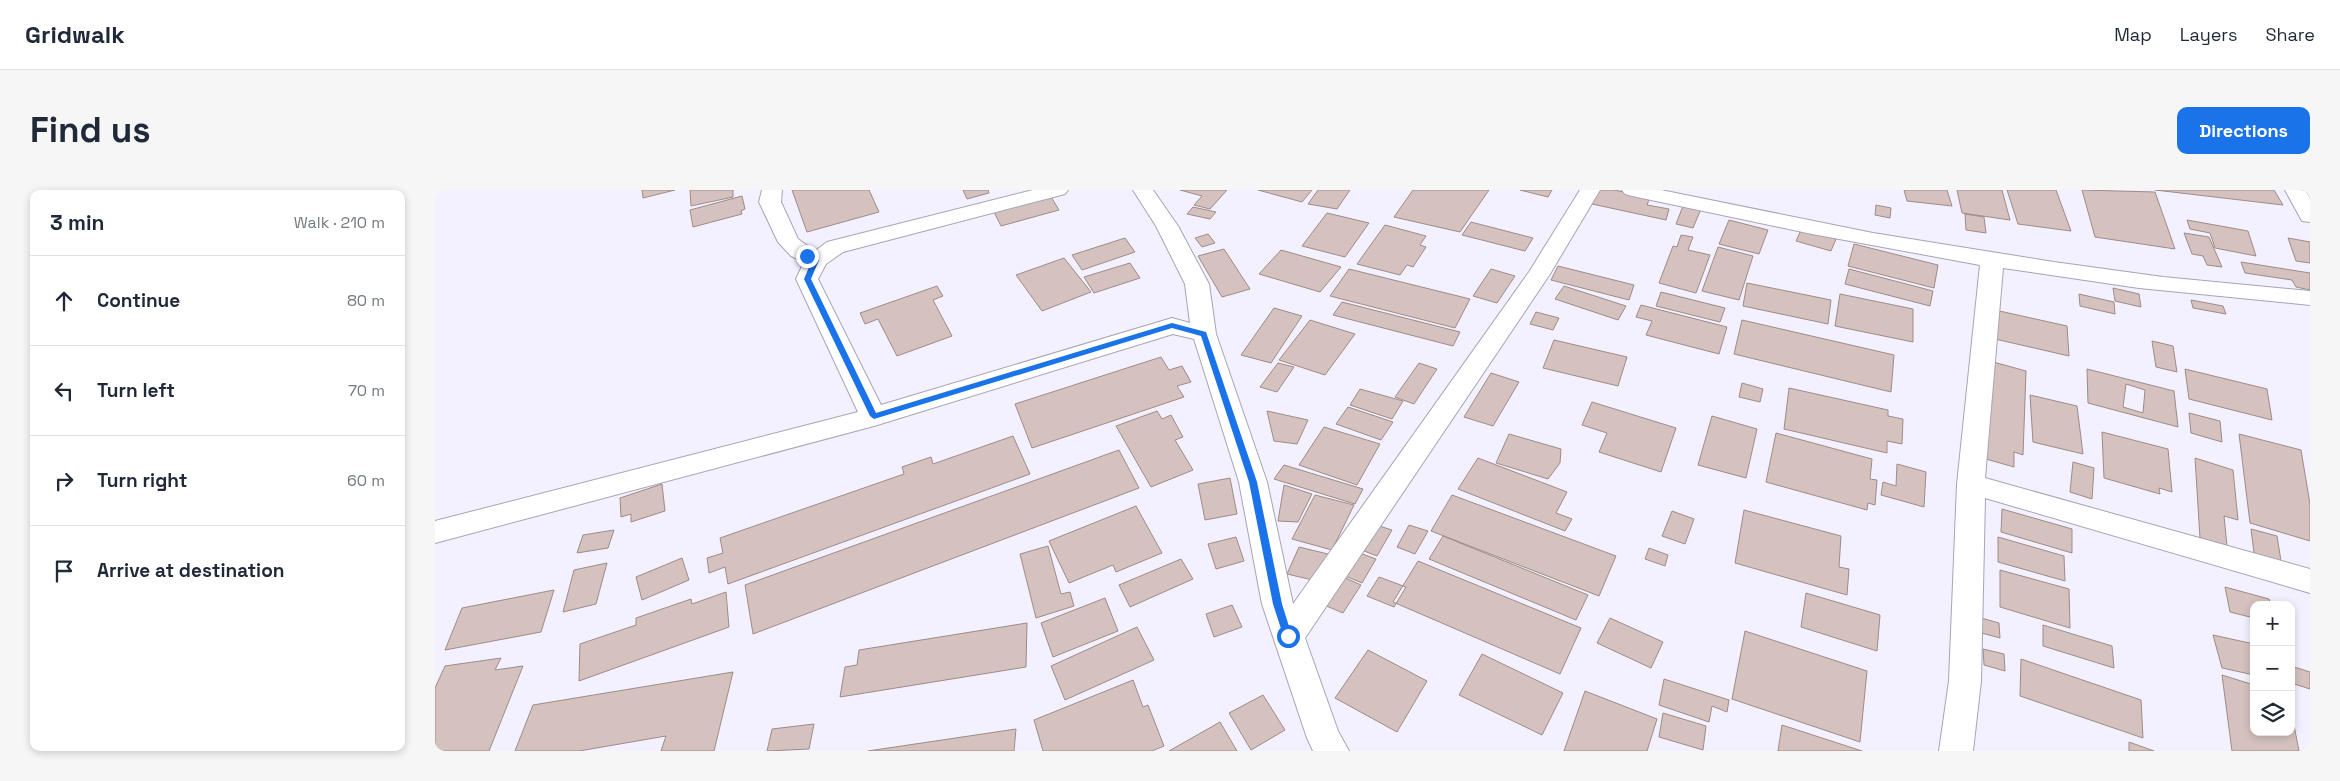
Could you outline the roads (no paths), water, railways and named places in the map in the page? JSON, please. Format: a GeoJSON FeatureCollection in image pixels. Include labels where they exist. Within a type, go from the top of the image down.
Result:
{"type":"FeatureCollection","features":[{"type":"Feature","properties":{"kind":"street"},"geometry":{"type":"LineString","coordinates":[[772,190],[770,202],[789,242],[799,251],[816,260]]}},
{"type":"Feature","properties":{"kind":"street"},"geometry":{"type":"LineString","coordinates":[[874,416],[807,279],[816,260],[835,247],[1058,190]]}},
{"type":"Feature","properties":{"kind":"street"},"geometry":{"type":"LineString","coordinates":[[1143,190],[1167,226],[1197,284],[1204,334],[1253,482],[1277,604],[1324,738],[1332,751]]}},
{"type":"Feature","properties":{"kind":"street"},"geometry":{"type":"LineString","coordinates":[[1288,636],[1539,274],[1590,190]]}},
{"type":"Feature","properties":{"kind":"street"},"geometry":{"type":"LineString","coordinates":[[1632,190],[1735,213],[1992,260],[2117,278],[2310,298]]}},
{"type":"Feature","properties":{"kind":"street"},"geometry":{"type":"LineString","coordinates":[[2295,190],[2310,216]]}},
{"type":"Feature","properties":{"kind":"street"},"geometry":{"type":"LineString","coordinates":[[1956,751],[1965,681],[1971,484],[1992,260]]}},
{"type":"Feature","properties":{"kind":"street"},"geometry":{"type":"LineString","coordinates":[[435,532],[874,416],[1172,326],[1204,334]]}},
{"type":"Feature","properties":{"kind":"street"},"geometry":{"type":"LineString","coordinates":[[1971,484],[2310,581]]}}]}
